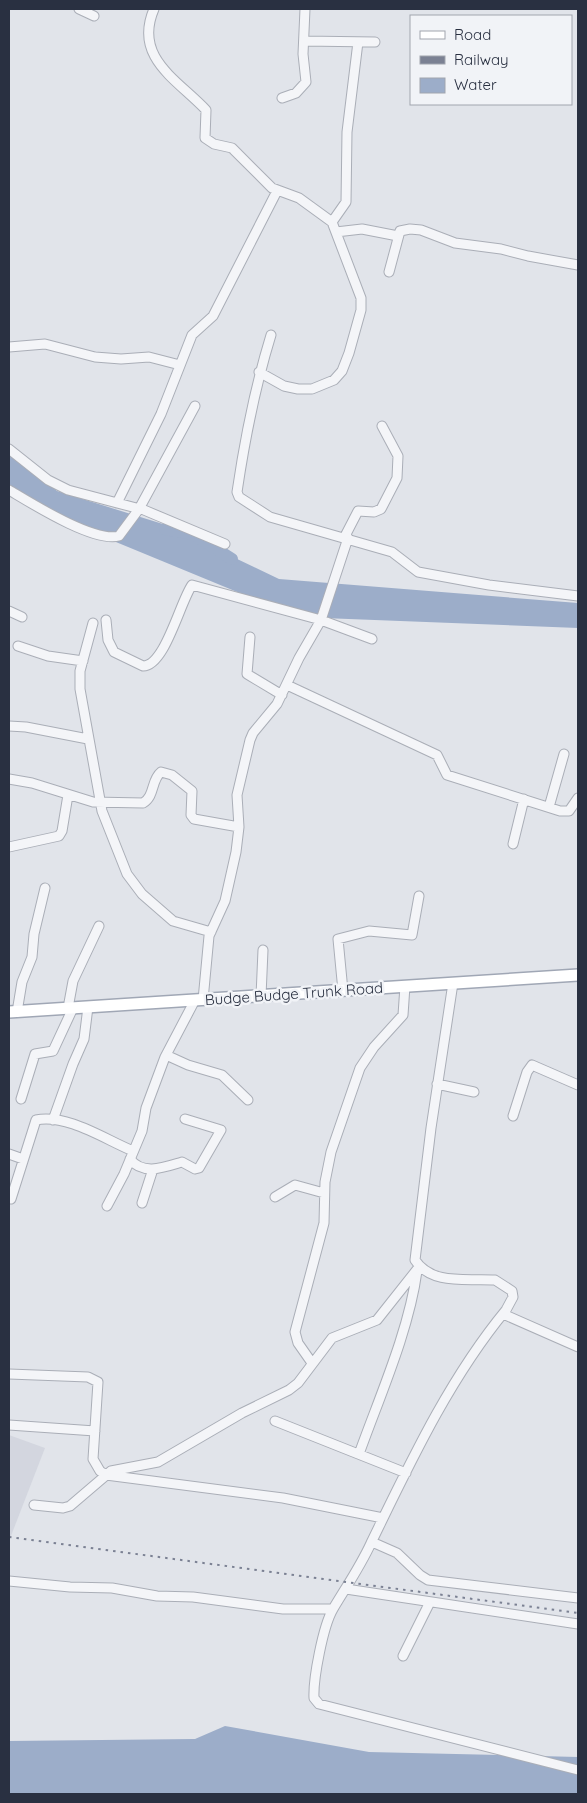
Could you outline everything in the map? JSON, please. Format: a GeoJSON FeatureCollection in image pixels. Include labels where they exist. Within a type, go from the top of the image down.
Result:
{"type":"FeatureCollection","features":[{"type":"Feature","properties":{"kind":"main road","name":"Budge Budge Trunk Road"},"geometry":{"type":"LineString","coordinates":[[13,1012],[578,975]]}},
{"type":"Feature","properties":{"kind":"street"},"geometry":{"type":"LineString","coordinates":[[79,9],[94,16]]}},
{"type":"Feature","properties":{"kind":"street"},"geometry":{"type":"LineString","coordinates":[[154,9],[149,42],[151,50],[177,84],[206,110],[205,138],[214,144],[232,148],[276,191],[299,198],[332,222],[359,288],[362,305],[342,371],[334,380],[306,390],[284,386],[259,372]]}},
{"type":"Feature","properties":{"kind":"street"},"geometry":{"type":"LineString","coordinates":[[282,98],[296,93],[306,82],[307,73],[302,54],[305,9]]}},
{"type":"Feature","properties":{"kind":"street"},"geometry":{"type":"LineString","coordinates":[[304,40],[375,42]]}},
{"type":"Feature","properties":{"kind":"street"},"geometry":{"type":"LineString","coordinates":[[332,222],[346,202],[347,132],[358,42]]}},
{"type":"Feature","properties":{"kind":"street"},"geometry":{"type":"LineString","coordinates":[[117,503],[161,414],[194,331],[206,325],[213,316],[276,191]]}},
{"type":"Feature","properties":{"kind":"street"},"geometry":{"type":"LineString","coordinates":[[389,272],[398,236],[405,229],[416,229],[432,233],[455,243],[501,248],[528,256],[578,266]]}},
{"type":"Feature","properties":{"kind":"street"},"geometry":{"type":"LineString","coordinates":[[336,232],[362,230],[398,236]]}},
{"type":"Feature","properties":{"kind":"street"},"geometry":{"type":"LineString","coordinates":[[271,335],[259,372],[247,424],[238,495],[270,517],[392,552],[418,572],[497,587],[578,596]]}},
{"type":"Feature","properties":{"kind":"street"},"geometry":{"type":"LineString","coordinates":[[9,347],[45,344],[82,355],[121,360],[149,356],[180,365]]}},
{"type":"Feature","properties":{"kind":"street"},"geometry":{"type":"LineString","coordinates":[[9,490],[54,516],[82,528],[109,537],[121,535],[138,510],[195,406]]}},
{"type":"Feature","properties":{"kind":"street"},"geometry":{"type":"LineString","coordinates":[[107,1206],[124,1174],[142,1131],[146,1108],[166,1055],[199,1000],[211,932],[225,900],[236,852],[238,827],[237,795],[250,740],[253,733],[273,711],[282,696],[299,658],[322,618],[334,586],[346,538],[358,511],[374,512],[381,509],[397,478],[398,456],[382,426]]}},
{"type":"Feature","properties":{"kind":"street"},"geometry":{"type":"LineString","coordinates":[[9,449],[58,485],[138,510],[225,544]]}},
{"type":"Feature","properties":{"kind":"street"},"geometry":{"type":"LineString","coordinates":[[106,620],[108,640],[114,652],[143,666],[154,661],[169,637],[192,585],[322,618],[372,639]]}},
{"type":"Feature","properties":{"kind":"street"},"geometry":{"type":"LineString","coordinates":[[9,610],[22,617]]}},
{"type":"Feature","properties":{"kind":"street"},"geometry":{"type":"LineString","coordinates":[[93,623],[83,661],[80,689],[100,802],[107,827],[128,874],[142,894],[172,921],[211,932]]}},
{"type":"Feature","properties":{"kind":"street"},"geometry":{"type":"LineString","coordinates":[[250,637],[247,674],[282,696]]}},
{"type":"Feature","properties":{"kind":"street"},"geometry":{"type":"LineString","coordinates":[[18,646],[48,656],[83,661]]}},
{"type":"Feature","properties":{"kind":"street"},"geometry":{"type":"LineString","coordinates":[[287,685],[437,755],[447,774],[560,811],[569,810],[578,798]]}},
{"type":"Feature","properties":{"kind":"street"},"geometry":{"type":"LineString","coordinates":[[9,726],[26,727],[88,739]]}},
{"type":"Feature","properties":{"kind":"street"},"geometry":{"type":"LineString","coordinates":[[549,808],[564,754]]}},
{"type":"Feature","properties":{"kind":"street"},"geometry":{"type":"LineString","coordinates":[[9,779],[32,783],[68,795],[100,802],[147,801],[156,777],[161,772],[172,775],[192,791],[194,819],[238,827]]}},
{"type":"Feature","properties":{"kind":"street"},"geometry":{"type":"LineString","coordinates":[[9,847],[58,836],[62,831],[68,795]]}},
{"type":"Feature","properties":{"kind":"street"},"geometry":{"type":"LineString","coordinates":[[513,844],[524,799]]}},
{"type":"Feature","properties":{"kind":"street"},"geometry":{"type":"LineString","coordinates":[[13,1012],[32,957],[34,934],[45,888]]}},
{"type":"Feature","properties":{"kind":"street"},"geometry":{"type":"LineString","coordinates":[[343,990],[338,939],[369,931],[412,935],[419,896]]}},
{"type":"Feature","properties":{"kind":"street"},"geometry":{"type":"LineString","coordinates":[[21,1100],[35,1054],[54,1051],[70,1008],[73,981],[99,926]]}},
{"type":"Feature","properties":{"kind":"street"},"geometry":{"type":"LineString","coordinates":[[261,996],[263,950]]}},
{"type":"Feature","properties":{"kind":"street"},"geometry":{"type":"LineString","coordinates":[[360,1454],[396,1349],[415,1285],[418,1268],[415,1260],[437,1084],[453,983]]}},
{"type":"Feature","properties":{"kind":"street"},"geometry":{"type":"LineString","coordinates":[[312,1363],[298,1343],[295,1332],[324,1223],[324,1193],[331,1152],[360,1068],[374,1047],[403,1015],[405,986]]}},
{"type":"Feature","properties":{"kind":"street"},"geometry":{"type":"LineString","coordinates":[[53,1120],[85,1036],[88,1007]]}},
{"type":"Feature","properties":{"kind":"street"},"geometry":{"type":"LineString","coordinates":[[166,1055],[188,1065],[222,1075],[248,1100]]}},
{"type":"Feature","properties":{"kind":"street"},"geometry":{"type":"LineString","coordinates":[[513,1116],[527,1072],[532,1065],[578,1085]]}},
{"type":"Feature","properties":{"kind":"street"},"geometry":{"type":"LineString","coordinates":[[437,1084],[474,1092]]}},
{"type":"Feature","properties":{"kind":"street"},"geometry":{"type":"LineString","coordinates":[[12,1199],[33,1122],[53,1120],[66,1123],[131,1155],[140,1167],[153,1169],[182,1162],[195,1169],[201,1166],[220,1133],[220,1128],[185,1119]]}},
{"type":"Feature","properties":{"kind":"street"},"geometry":{"type":"LineString","coordinates":[[9,1154],[23,1159]]}},
{"type":"Feature","properties":{"kind":"street"},"geometry":{"type":"LineString","coordinates":[[142,1203],[153,1169]]}},
{"type":"Feature","properties":{"kind":"street"},"geometry":{"type":"LineString","coordinates":[[276,1197],[295,1185],[324,1193]]}},
{"type":"Feature","properties":{"kind":"street"},"geometry":{"type":"LineString","coordinates":[[418,1268],[447,1279],[484,1280],[502,1283],[513,1294],[502,1314],[457,1378],[382,1518],[372,1542],[346,1590],[333,1609],[317,1669],[313,1692],[316,1702],[578,1770]]}},
{"type":"Feature","properties":{"kind":"street"},"geometry":{"type":"LineString","coordinates":[[34,1505],[63,1508],[70,1506],[106,1475],[118,1469],[164,1459],[242,1413],[289,1390],[298,1383],[332,1338],[377,1320],[418,1268]]}},
{"type":"Feature","properties":{"kind":"street"},"geometry":{"type":"LineString","coordinates":[[502,1314],[578,1347]]}},
{"type":"Feature","properties":{"kind":"street"},"geometry":{"type":"LineString","coordinates":[[9,1374],[88,1377],[95,1379],[98,1385],[93,1459],[100,1471],[106,1475],[283,1498],[382,1518]]}},
{"type":"Feature","properties":{"kind":"street"},"geometry":{"type":"LineString","coordinates":[[275,1421],[406,1473]]}},
{"type":"Feature","properties":{"kind":"street"},"geometry":{"type":"LineString","coordinates":[[9,1425],[95,1431]]}},
{"type":"Feature","properties":{"kind":"street"},"geometry":{"type":"LineString","coordinates":[[372,1542],[398,1553],[420,1575],[428,1580],[578,1598]]}},
{"type":"Feature","properties":{"kind":"street"},"geometry":{"type":"LineString","coordinates":[[9,1581],[70,1587],[112,1588],[158,1596],[193,1597],[283,1609],[333,1609]]}},
{"type":"Feature","properties":{"kind":"street"},"geometry":{"type":"LineString","coordinates":[[346,1590],[578,1624]]}},
{"type":"Feature","properties":{"kind":"street"},"geometry":{"type":"LineString","coordinates":[[403,1656],[430,1602]]}},
{"type":"Feature","properties":{"kind":"shaded area"},"geometry":{"type":"Polygon","coordinates":[[[9,1435],[45,1448],[9,1541],[9,1435]]]}},
{"type":"Feature","properties":{"kind":"water"},"geometry":{"type":"Polygon","coordinates":[[[9,452],[57,491],[166,525],[279,579],[578,603],[578,628],[323,618],[266,604],[48,514],[9,486],[9,452]]]}},
{"type":"Feature","properties":{"kind":"water"},"geometry":{"type":"Polygon","coordinates":[[[225,1726],[369,1752],[578,1757],[578,1794],[9,1794],[9,1741],[195,1739],[225,1726]]]}},
{"type":"Feature","properties":{"kind":"waterway"},"geometry":{"type":"LineString","coordinates":[[165,529],[193,534],[232,559]]}},
{"type":"Feature","properties":{"kind":"railway"},"geometry":{"type":"LineString","coordinates":[[9,1537],[578,1613]]}}]}
